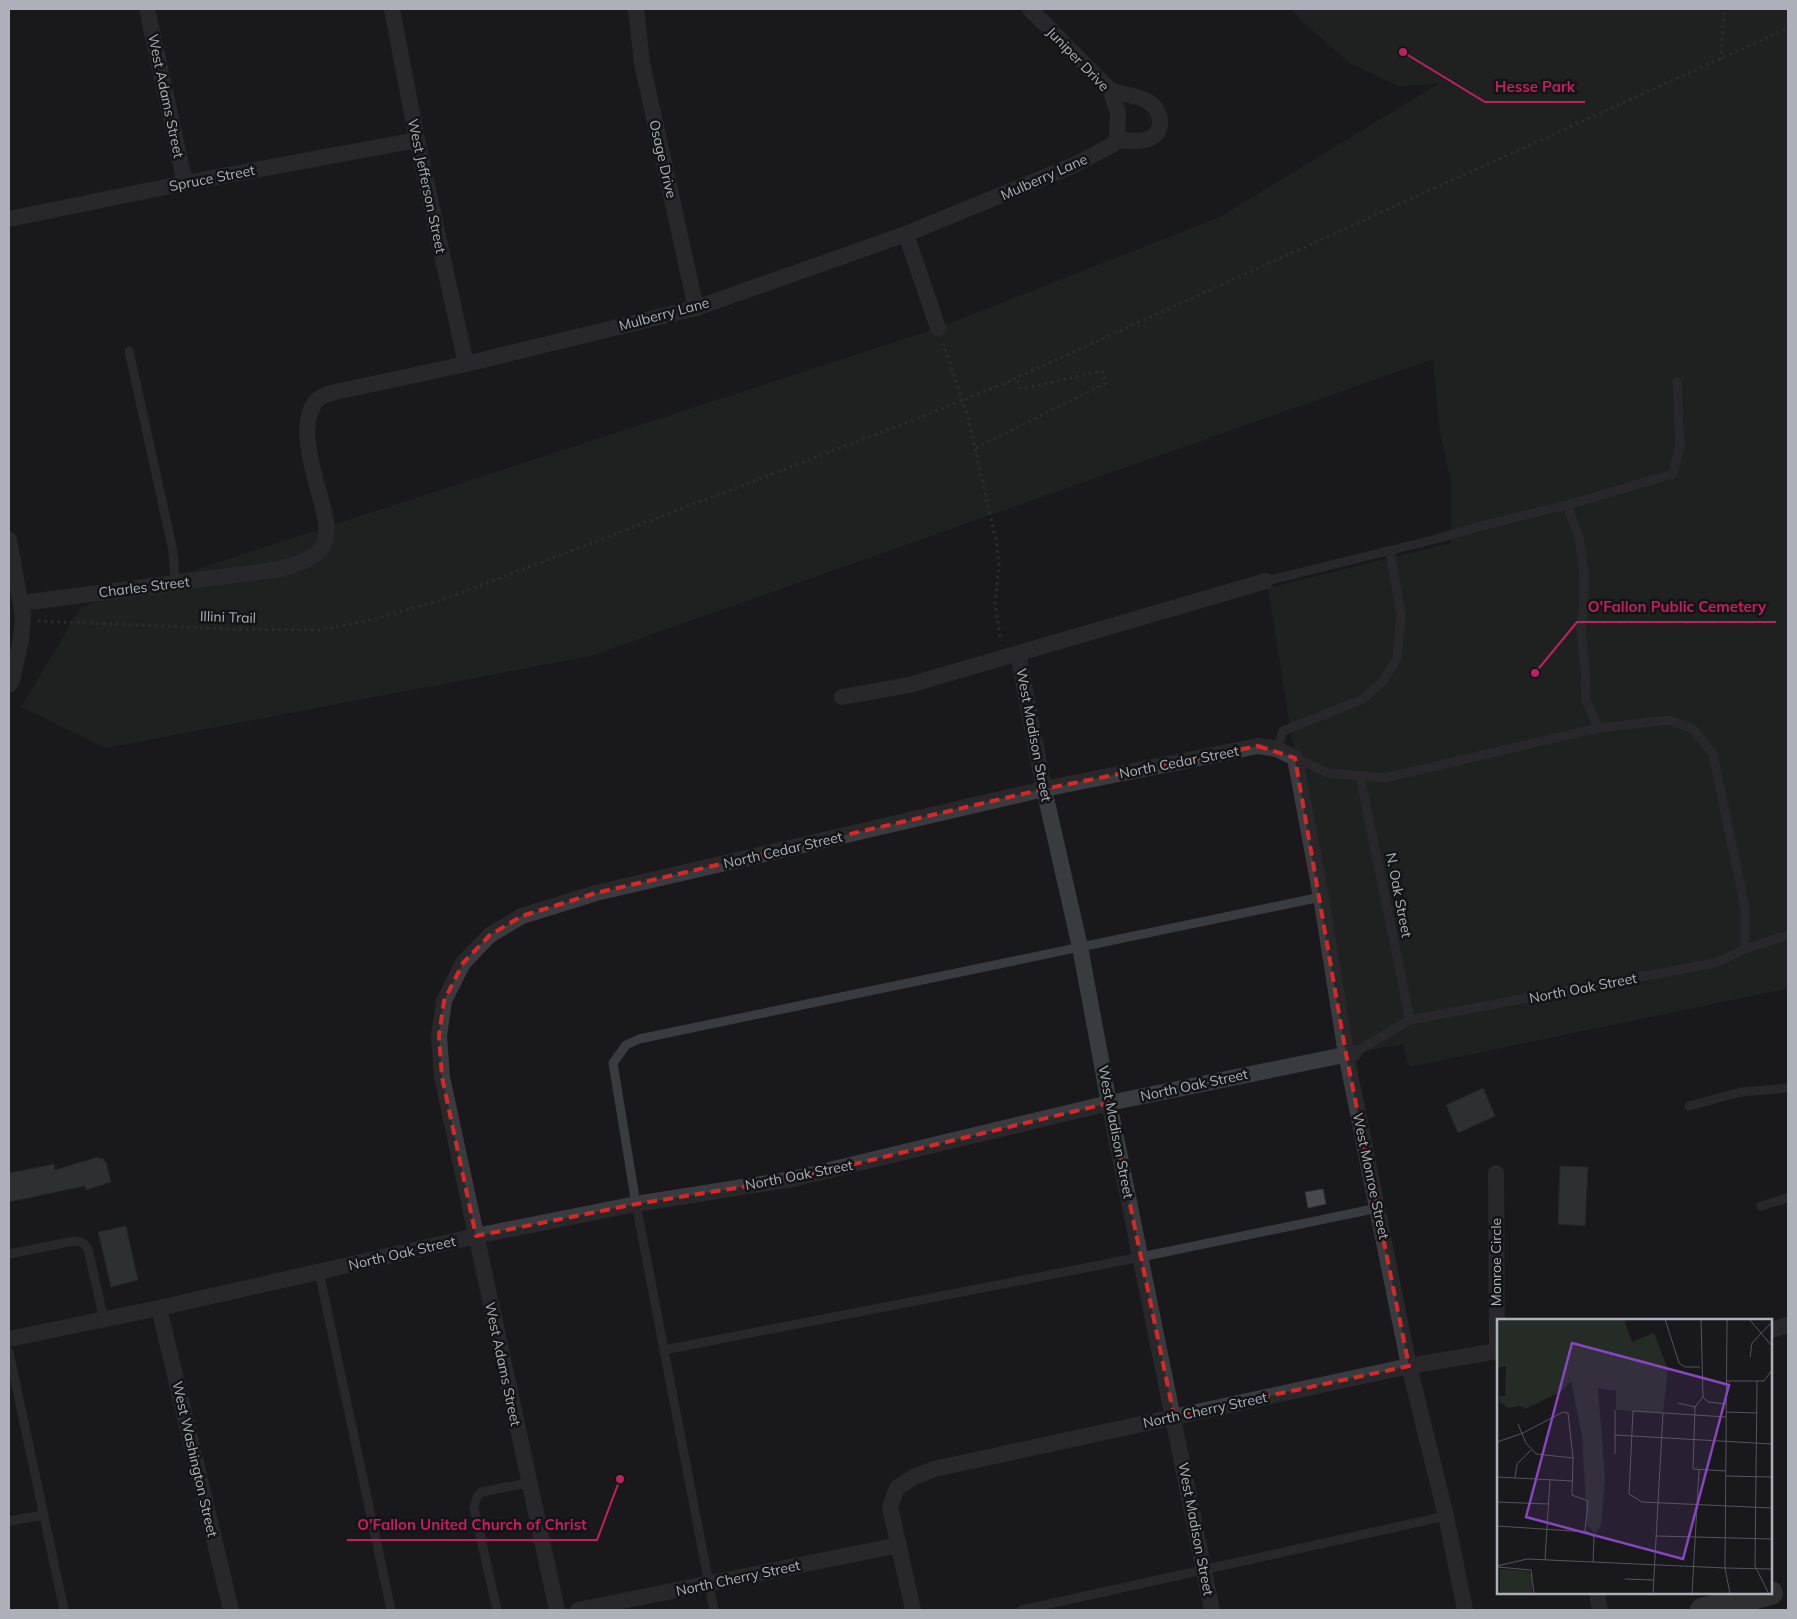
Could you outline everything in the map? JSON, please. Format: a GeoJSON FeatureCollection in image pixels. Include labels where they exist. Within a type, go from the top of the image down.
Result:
{"type":"FeatureCollection","features":[{"type":"Feature","properties":{"kind":"main road"},"geometry":{"type":"LineString","coordinates":[[1772,1593],[1788,1588]]}},
{"type":"Feature","properties":{"kind":"main road"},"geometry":{"type":"LineString","coordinates":[[1702,1610],[1767,1594]]}},
{"type":"Feature","properties":{"kind":"street","name":"West Adams Street"},"geometry":{"type":"LineString","coordinates":[[147,9],[185,183]]}},
{"type":"Feature","properties":{"kind":"street","name":"West Jefferson Street"},"geometry":{"type":"LineString","coordinates":[[392,9],[417,140],[466,364]]}},
{"type":"Feature","properties":{"kind":"street","name":"Osage Drive"},"geometry":{"type":"LineString","coordinates":[[636,9],[642,62],[696,308]]}},
{"type":"Feature","properties":{"kind":"street","name":"Juniper Drive"},"geometry":{"type":"LineString","coordinates":[[1030,9],[1111,91],[1118,114],[1116,140]]}},
{"type":"Feature","properties":{"kind":"street"},"geometry":{"type":"LineString","coordinates":[[1111,91],[1148,101],[1159,113],[1161,122],[1156,134],[1147,140],[1116,140]]}},
{"type":"Feature","properties":{"kind":"street","name":"Spruce Street"},"geometry":{"type":"LineString","coordinates":[[9,219],[185,183],[417,140]]}},
{"type":"Feature","properties":{"kind":"street","name":"Mulberry Lane"},"geometry":{"type":"LineString","coordinates":[[327,525],[310,455],[307,430],[310,413],[318,400],[331,393],[466,364],[696,308],[906,234],[1074,166],[1112,145],[1116,140]]}},
{"type":"Feature","properties":{"kind":"street"},"geometry":{"type":"LineString","coordinates":[[906,234],[938,328]]}},
{"type":"Feature","properties":{"kind":"street","name":"Charles Street"},"geometry":{"type":"LineString","coordinates":[[22,609],[175,583],[281,569],[313,556],[324,542],[327,525]]}},
{"type":"Feature","properties":{"kind":"street"},"geometry":{"type":"LineString","coordinates":[[9,540],[22,609],[21,640],[14,673],[9,684]]}},
{"type":"Feature","properties":{"kind":"street"},"geometry":{"type":"LineString","coordinates":[[842,698],[909,685],[1266,581]]}},
{"type":"Feature","properties":{"kind":"street","name":"West Madison Street"},"geometry":{"type":"LineString","coordinates":[[1012,656],[1080,947],[1109,1103],[1212,1610]]}},
{"type":"Feature","properties":{"kind":"street","name":"North Cedar Street"},"geometry":{"type":"LineString","coordinates":[[450,1117],[442,1077],[439,1036],[444,1001],[463,963],[490,935],[522,916],[596,893],[1044,789],[1258,746],[1277,749]]}},
{"type":"Feature","properties":{"kind":"street"},"geometry":{"type":"LineString","coordinates":[[1277,749],[1295,758]]}},
{"type":"Feature","properties":{"kind":"street","name":"West Monroe Street"},"geometry":{"type":"LineString","coordinates":[[1295,758],[1409,1366],[1446,1516],[1465,1610]]}},
{"type":"Feature","properties":{"kind":"street","name":"North Oak Street"},"geometry":{"type":"LineString","coordinates":[[9,1339],[159,1308],[476,1236],[636,1204],[792,1179],[1109,1103],[1350,1053]]}},
{"type":"Feature","properties":{"kind":"street","name":"West Adams Street"},"geometry":{"type":"LineString","coordinates":[[450,1117],[557,1610]]}},
{"type":"Feature","properties":{"kind":"street","name":"Monroe Circle"},"geometry":{"type":"LineString","coordinates":[[1496,1173],[1498,1319]]}},
{"type":"Feature","properties":{"kind":"street","name":"West Washington Street"},"geometry":{"type":"LineString","coordinates":[[159,1308],[231,1610]]}},
{"type":"Feature","properties":{"kind":"street"},"geometry":{"type":"LineString","coordinates":[[1772,1330],[1788,1325]]}},
{"type":"Feature","properties":{"kind":"street","name":"North Cherry Street"},"geometry":{"type":"LineString","coordinates":[[578,1610],[898,1545],[890,1507],[897,1488],[914,1477],[934,1469],[1409,1366],[1497,1351]]}},
{"type":"Feature","properties":{"kind":"street"},"geometry":{"type":"LineString","coordinates":[[898,1545],[913,1610]]}},
{"type":"Feature","properties":{"kind":"street"},"geometry":{"type":"LineString","coordinates":[[1597,1594],[1600,1610]]}},
{"type":"Feature","properties":{"kind":"lane"},"geometry":{"type":"LineString","coordinates":[[128,351],[173,551],[175,583]]}},
{"type":"Feature","properties":{"kind":"lane"},"geometry":{"type":"LineString","coordinates":[[1266,581],[1567,506],[1673,474],[1680,445],[1678,382]]}},
{"type":"Feature","properties":{"kind":"lane"},"geometry":{"type":"LineString","coordinates":[[1567,506],[1579,537],[1584,572],[1584,603],[1581,629],[1586,700],[1598,728]]}},
{"type":"Feature","properties":{"kind":"lane"},"geometry":{"type":"LineString","coordinates":[[1277,749],[1283,731],[1363,699],[1383,681],[1397,659],[1401,615],[1390,550]]}},
{"type":"Feature","properties":{"kind":"lane"},"geometry":{"type":"LineString","coordinates":[[1295,758],[1328,773],[1384,778],[1598,728],[1670,720],[1693,729],[1713,754],[1745,908],[1745,949]]}},
{"type":"Feature","properties":{"kind":"lane","name":"N. Oak Street"},"geometry":{"type":"LineString","coordinates":[[1360,776],[1410,1020]]}},
{"type":"Feature","properties":{"kind":"lane"},"geometry":{"type":"LineString","coordinates":[[714,1610],[636,1204],[613,1063],[626,1045],[639,1039],[1321,897]]}},
{"type":"Feature","properties":{"kind":"lane","name":"North Oak Street"},"geometry":{"type":"LineString","coordinates":[[1350,1053],[1410,1020],[1714,963],[1745,949],[1788,935]]}},
{"type":"Feature","properties":{"kind":"lane"},"geometry":{"type":"LineString","coordinates":[[1689,1106],[1742,1092],[1788,1088]]}},
{"type":"Feature","properties":{"kind":"lane"},"geometry":{"type":"LineString","coordinates":[[1761,1206],[1788,1198]]}},
{"type":"Feature","properties":{"kind":"lane"},"geometry":{"type":"LineString","coordinates":[[664,1350],[1141,1257],[1378,1208]]}},
{"type":"Feature","properties":{"kind":"lane"},"geometry":{"type":"LineString","coordinates":[[9,1254],[74,1241],[80,1241],[85,1244],[88,1249],[104,1320]]}},
{"type":"Feature","properties":{"kind":"lane"},"geometry":{"type":"LineString","coordinates":[[319,1272],[391,1610]]}},
{"type":"Feature","properties":{"kind":"lane"},"geometry":{"type":"LineString","coordinates":[[9,1352],[64,1610]]}},
{"type":"Feature","properties":{"kind":"lane"},"geometry":{"type":"LineString","coordinates":[[497,1610],[474,1508],[481,1492],[528,1482]]}},
{"type":"Feature","properties":{"kind":"lane"},"geometry":{"type":"LineString","coordinates":[[9,1521],[44,1515]]}},
{"type":"Feature","properties":{"kind":"lane"},"geometry":{"type":"LineString","coordinates":[[1022,1610],[1446,1516]]}},
{"type":"Feature","properties":{"kind":"path"},"geometry":{"type":"LineString","coordinates":[[1721,60],[1724,9]]}},
{"type":"Feature","properties":{"kind":"path","name":"Illini Trail"},"geometry":{"type":"LineString","coordinates":[[22,609],[39,621],[234,629],[320,630],[375,619],[445,599],[924,416],[1007,382],[1788,28]]}},
{"type":"Feature","properties":{"kind":"path"},"geometry":{"type":"LineString","coordinates":[[938,328],[968,417],[976,448],[997,546],[999,563],[994,604],[996,617],[1012,656]]}},
{"type":"Feature","properties":{"kind":"path"},"geometry":{"type":"LineString","coordinates":[[976,448],[1106,383],[1102,371],[1022,389],[1016,378]]}},
{"type":"Feature","properties":{"kind":"highlighted area"},"geometry":{"type":"Polygon","coordinates":[[[1258,746],[1295,758],[1346,1054],[1409,1366],[1174,1416],[1109,1103],[792,1179],[636,1204],[476,1236],[442,1077],[439,1036],[444,1001],[463,963],[490,935],[522,916],[596,893],[1044,789],[1258,746]]]}},
{"type":"Feature","properties":{"kind":"shaded area"},"geometry":{"type":"Polygon","coordinates":[[[1291,9],[1788,9],[1788,987],[1785,989],[1409,1067],[1403,1044],[1354,1053],[1295,758],[1268,588],[1451,543],[1451,482],[1440,432],[1433,359],[590,656],[106,748],[21,707],[81,607],[938,328],[1220,217],[1440,83],[1399,86],[1351,64],[1304,23],[1291,9]]]}},
{"type":"Feature","properties":{"kind":"building"},"geometry":{"type":"Polygon","coordinates":[[[1483,1088],[1495,1116],[1458,1133],[1446,1105],[1483,1088]]]}},
{"type":"Feature","properties":{"kind":"building"},"geometry":{"type":"Polygon","coordinates":[[[98,1157],[99,1159],[103,1158],[104,1162],[106,1161],[111,1182],[86,1190],[85,1186],[9,1202],[9,1173],[54,1164],[55,1170],[98,1157]]]}},
{"type":"Feature","properties":{"kind":"building"},"geometry":{"type":"Polygon","coordinates":[[[1560,1166],[1588,1167],[1585,1226],[1558,1224],[1560,1166]]]}},
{"type":"Feature","properties":{"kind":"building"},"geometry":{"type":"Polygon","coordinates":[[[1323,1189],[1326,1204],[1308,1208],[1305,1192],[1323,1189]]]}},
{"type":"Feature","properties":{"kind":"building"},"geometry":{"type":"Polygon","coordinates":[[[126,1226],[138,1280],[111,1287],[98,1232],[126,1226]]]}},
{"type":"Feature","properties":{"kind":"place","name":"Hesse Park"},"geometry":{"type":"Point","coordinates":[1403,52]}},
{"type":"Feature","properties":{"kind":"place","name":"O'Fallon Public Cemetery"},"geometry":{"type":"Point","coordinates":[1535,673]}},
{"type":"Feature","properties":{"kind":"place","name":"O'Fallon United Church of Christ"},"geometry":{"type":"Point","coordinates":[620,1479]}}]}
